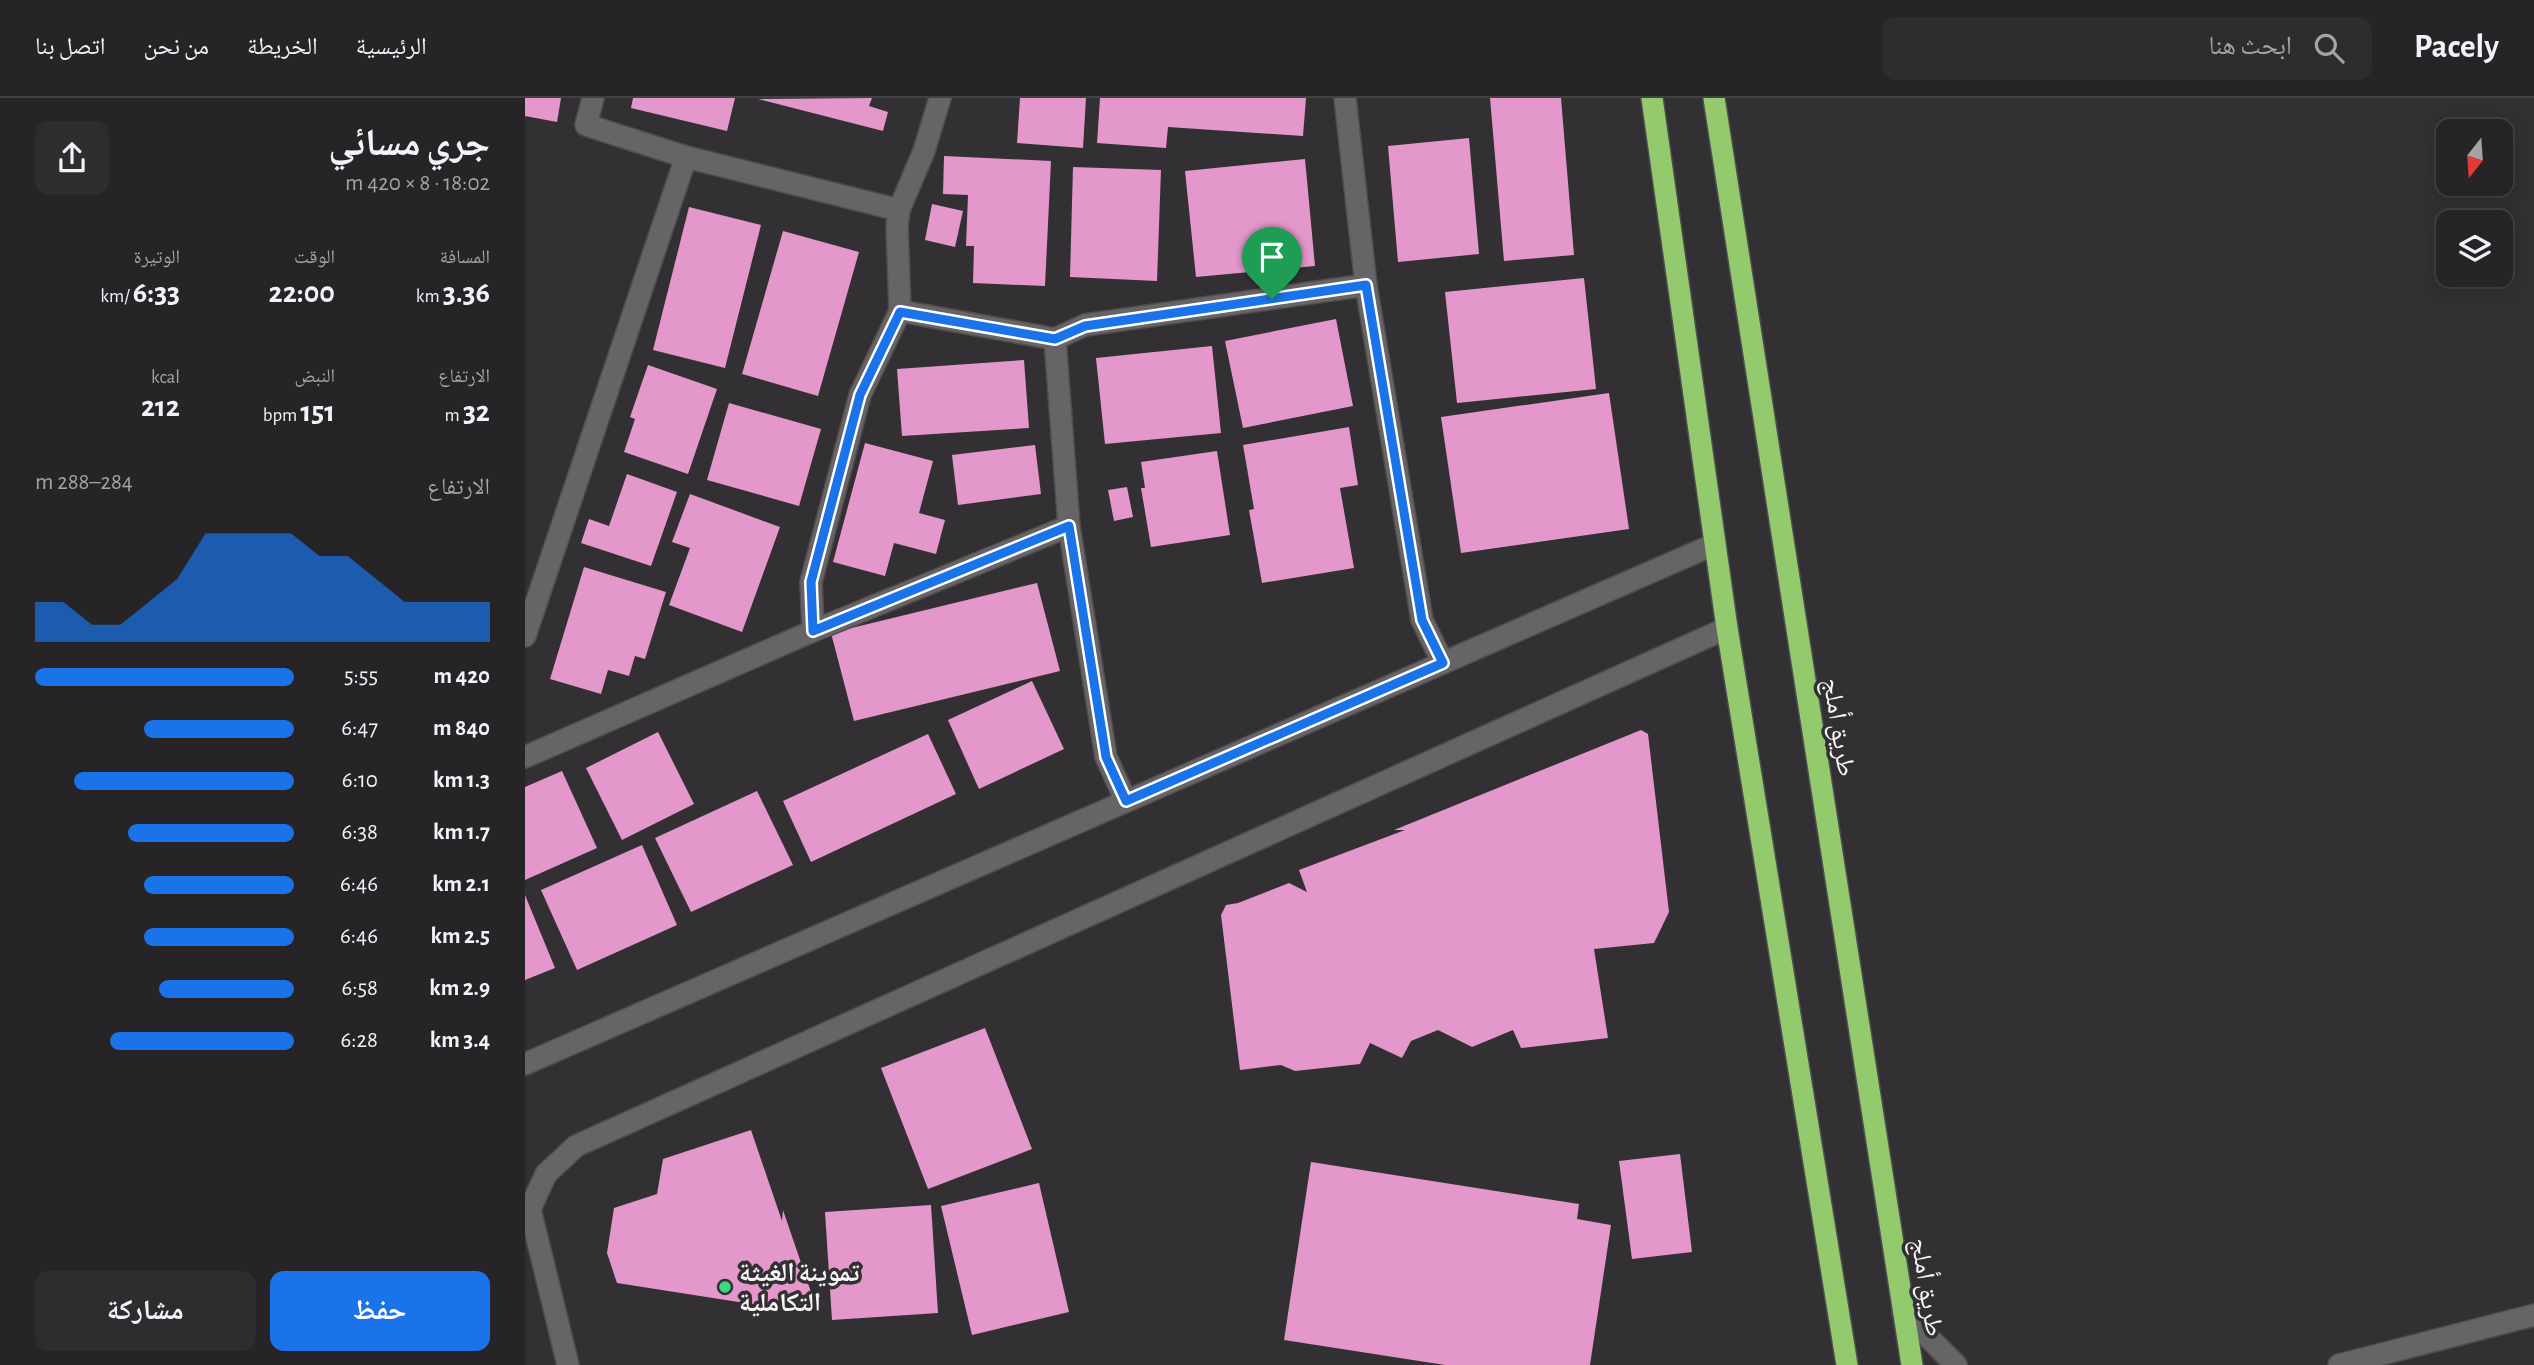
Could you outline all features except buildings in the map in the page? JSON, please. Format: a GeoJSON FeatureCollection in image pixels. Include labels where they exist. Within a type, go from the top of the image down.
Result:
{"type":"FeatureCollection","features":[{"type":"Feature","properties":{"kind":"highway"},"geometry":{"type":"LineString","coordinates":[[1652,98],[1727,628],[1847,1365]]}},
{"type":"Feature","properties":{"kind":"highway","name":"طريق أملج"},"geometry":{"type":"LineString","coordinates":[[1714,98],[1912,1365]]}},
{"type":"Feature","properties":{"kind":"street"},"geometry":{"type":"LineString","coordinates":[[593,98],[586,125],[686,157],[899,210]]}},
{"type":"Feature","properties":{"kind":"street"},"geometry":{"type":"LineString","coordinates":[[813,631],[811,582],[860,395],[900,312],[897,226],[899,210],[924,151],[940,98]]}},
{"type":"Feature","properties":{"kind":"street"},"geometry":{"type":"LineString","coordinates":[[1345,98],[1366,285],[1422,620],[1443,663]]}},
{"type":"Feature","properties":{"kind":"street"},"geometry":{"type":"LineString","coordinates":[[525,636],[686,157]]}},
{"type":"Feature","properties":{"kind":"street"},"geometry":{"type":"LineString","coordinates":[[900,312],[1055,339],[1085,326],[1366,285]]}},
{"type":"Feature","properties":{"kind":"street"},"geometry":{"type":"LineString","coordinates":[[1055,339],[1069,526],[1106,757],[1126,801]]}},
{"type":"Feature","properties":{"kind":"street"},"geometry":{"type":"LineString","coordinates":[[525,757],[813,631],[1069,526]]}},
{"type":"Feature","properties":{"kind":"street"},"geometry":{"type":"LineString","coordinates":[[525,1064],[1715,544]]}},
{"type":"Feature","properties":{"kind":"street"},"geometry":{"type":"LineString","coordinates":[[568,1365],[530,1209],[546,1174],[576,1146],[1727,628]]}},
{"type":"Feature","properties":{"kind":"street"},"geometry":{"type":"LineString","coordinates":[[1903,1312],[1956,1365]]}},
{"type":"Feature","properties":{"kind":"street"},"geometry":{"type":"LineString","coordinates":[[2339,1365],[2534,1315]]}},
{"type":"Feature","properties":{"kind":"place","name":"تموينة الغيثة التكاملية"},"geometry":{"type":"Point","coordinates":[725,1287]}},
{"type":"Feature","properties":{"kind":"route"},"geometry":{"type":"LineString","coordinates":[[1366,285],[1422,620],[1443,663],[1126,801],[1106,757],[1069,526],[813,631],[811,582],[860,395],[900,312],[1055,339],[1085,326],[1272,299],[1366,285]]}}]}
